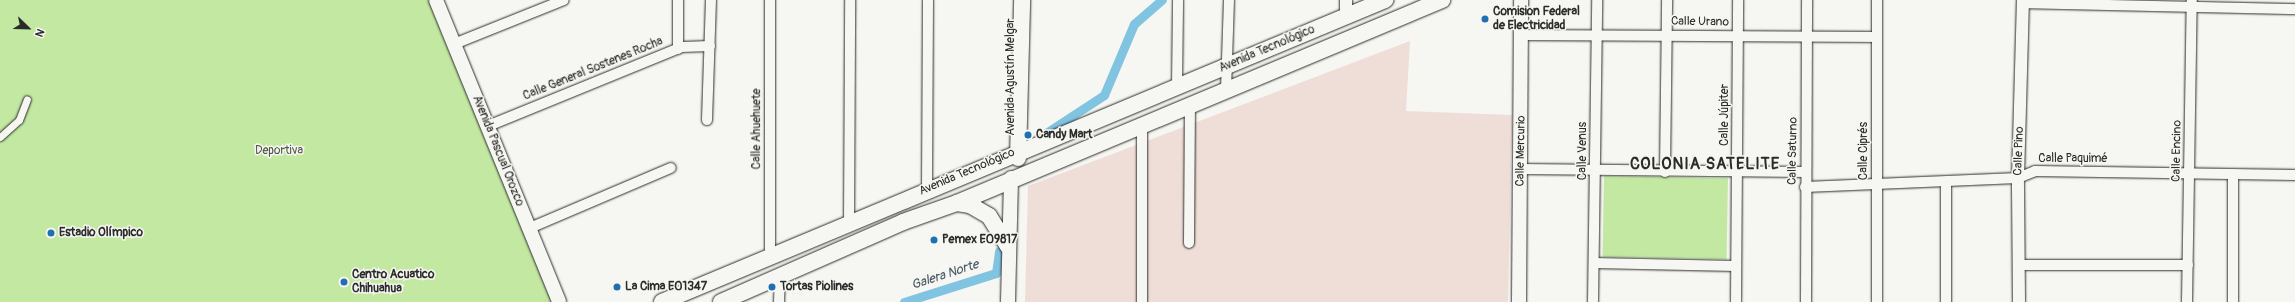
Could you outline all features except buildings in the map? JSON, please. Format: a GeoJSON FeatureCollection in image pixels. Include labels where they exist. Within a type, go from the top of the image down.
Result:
{"type":"FeatureCollection","features":[{"type":"Feature","properties":{"kind":"main road","name":"Avenida Pascual Orozco"},"geometry":{"type":"LineString","coordinates":[[436,0],[559,302]]}},
{"type":"Feature","properties":{"kind":"main road","name":"Avenida Agustín Melgar"},"geometry":{"type":"LineString","coordinates":[[1011,0],[1016,151]]}},
{"type":"Feature","properties":{"kind":"main road","name":"Avenida Agustín Melgar"},"geometry":{"type":"LineString","coordinates":[[1008,302],[1008,246],[1011,178],[1021,128],[1022,0]]}},
{"type":"Feature","properties":{"kind":"main road","name":"Avenida Tecnológico"},"geometry":{"type":"LineString","coordinates":[[662,302],[770,258],[849,222],[1016,151],[1226,66],[1346,8],[1385,0]]}},
{"type":"Feature","properties":{"kind":"main road","name":"Avenida Tecnológico"},"geometry":{"type":"LineString","coordinates":[[721,302],[903,222],[957,203],[1011,178],[1142,127],[1190,105],[1442,0]]}},
{"type":"Feature","properties":{"kind":"main road","name":"Calle Mercurio"},"geometry":{"type":"LineString","coordinates":[[1519,302],[1523,35],[1521,0]]}},
{"type":"Feature","properties":{"kind":"main road"},"geometry":{"type":"LineString","coordinates":[[1021,128],[1043,140]]}},
{"type":"Feature","properties":{"kind":"main road"},"geometry":{"type":"LineString","coordinates":[[957,203],[970,205],[989,216],[1008,246]]}},
{"type":"Feature","properties":{"kind":"street"},"geometry":{"type":"LineString","coordinates":[[454,44],[564,0]]}},
{"type":"Feature","properties":{"kind":"street"},"geometry":{"type":"LineString","coordinates":[[678,0],[678,49]]}},
{"type":"Feature","properties":{"kind":"street"},"geometry":{"type":"LineString","coordinates":[[707,120],[711,0]]}},
{"type":"Feature","properties":{"kind":"street","name":"Calle Ahuehuete"},"geometry":{"type":"LineString","coordinates":[[770,0],[770,258]]}},
{"type":"Feature","properties":{"kind":"street"},"geometry":{"type":"LineString","coordinates":[[849,222],[850,0]]}},
{"type":"Feature","properties":{"kind":"street"},"geometry":{"type":"LineString","coordinates":[[926,190],[928,0]]}},
{"type":"Feature","properties":{"kind":"street"},"geometry":{"type":"LineString","coordinates":[[1226,90],[1228,0]]}},
{"type":"Feature","properties":{"kind":"street","name":"Calle Venus"},"geometry":{"type":"LineString","coordinates":[[1593,302],[1596,171],[1597,0]]}},
{"type":"Feature","properties":{"kind":"street"},"geometry":{"type":"LineString","coordinates":[[1665,172],[1667,0]]}},
{"type":"Feature","properties":{"kind":"street","name":"Calle Júpiter"},"geometry":{"type":"LineString","coordinates":[[1736,302],[1738,0]]}},
{"type":"Feature","properties":{"kind":"street","name":"Calle Saturno"},"geometry":{"type":"LineString","coordinates":[[1806,302],[1805,172],[1807,0]]}},
{"type":"Feature","properties":{"kind":"street","name":"Calle Ciprés"},"geometry":{"type":"LineString","coordinates":[[1877,0],[1877,302]]}},
{"type":"Feature","properties":{"kind":"street"},"geometry":{"type":"LineString","coordinates":[[2023,2],[2192,3],[2295,8]]}},
{"type":"Feature","properties":{"kind":"street","name":"Calle Pino"},"geometry":{"type":"LineString","coordinates":[[2019,302],[2020,265],[2018,178],[2023,2]]}},
{"type":"Feature","properties":{"kind":"street"},"geometry":{"type":"LineString","coordinates":[[1177,86],[1178,3]]}},
{"type":"Feature","properties":{"kind":"street","name":"Calle Encino"},"geometry":{"type":"LineString","coordinates":[[2187,302],[2192,3]]}},
{"type":"Feature","properties":{"kind":"street","name":"Calle Urano"},"geometry":{"type":"LineString","coordinates":[[1523,35],[1596,33],[1877,38]]}},
{"type":"Feature","properties":{"kind":"street","name":"Calle General Sostenes Rocha"},"geometry":{"type":"LineString","coordinates":[[488,126],[678,49],[710,46]]}},
{"type":"Feature","properties":{"kind":"street"},"geometry":{"type":"LineString","coordinates":[[0,137],[19,120],[27,99]]}},
{"type":"Feature","properties":{"kind":"street"},"geometry":{"type":"LineString","coordinates":[[1189,243],[1190,105]]}},
{"type":"Feature","properties":{"kind":"street"},"geometry":{"type":"LineString","coordinates":[[1142,127],[1142,302]]}},
{"type":"Feature","properties":{"kind":"street"},"geometry":{"type":"LineString","coordinates":[[530,228],[671,168]]}},
{"type":"Feature","properties":{"kind":"street"},"geometry":{"type":"LineString","coordinates":[[1521,169],[1665,172],[1805,172]]}},
{"type":"Feature","properties":{"kind":"street","name":"Calle Paquimé"},"geometry":{"type":"LineString","coordinates":[[1805,187],[1864,187],[1877,182],[1946,182],[2018,178],[2035,171],[2295,175]]}},
{"type":"Feature","properties":{"kind":"street"},"geometry":{"type":"LineString","coordinates":[[2233,174],[2233,302]]}},
{"type":"Feature","properties":{"kind":"street"},"geometry":{"type":"LineString","coordinates":[[1946,182],[1946,302]]}},
{"type":"Feature","properties":{"kind":"street"},"geometry":{"type":"LineString","coordinates":[[1594,263],[1736,266]]}},
{"type":"Feature","properties":{"kind":"street"},"geometry":{"type":"LineString","coordinates":[[2020,265],[2188,265]]}},
{"type":"Feature","properties":{"kind":"street"},"geometry":{"type":"LineString","coordinates":[[779,302],[780,276]]}},
{"type":"Feature","properties":{"kind":"shaded area"},"geometry":{"type":"Polygon","coordinates":[[[1410,41],[1406,111],[1512,115],[1508,302],[1025,302],[1028,186],[1410,41]]]}},
{"type":"Feature","properties":{"kind":"green space","name":"Deportiva"},"geometry":{"type":"Polygon","coordinates":[[[0,0],[436,0],[559,302],[0,302],[0,0]]]}},
{"type":"Feature","properties":{"kind":"green space"},"geometry":{"type":"Polygon","coordinates":[[[1604,176],[1728,178],[1727,259],[1603,257],[1604,176]]]}},
{"type":"Feature","properties":{"kind":"waterway","name":"Galera Norte"},"geometry":{"type":"LineString","coordinates":[[1046,133],[1104,95],[1134,24],[1162,0]]}},
{"type":"Feature","properties":{"kind":"waterway","name":"Galera Norte"},"geometry":{"type":"LineString","coordinates":[[904,302],[996,273],[999,251]]}},
{"type":"Feature","properties":{"kind":"place","name":"Comision Federal de Electricidad"},"geometry":{"type":"Point","coordinates":[1485,19]}},
{"type":"Feature","properties":{"kind":"place","name":"Candy Mart"},"geometry":{"type":"Point","coordinates":[1028,135]}},
{"type":"Feature","properties":{"kind":"place","name":"Estadio Olímpico"},"geometry":{"type":"Point","coordinates":[51,233]}},
{"type":"Feature","properties":{"kind":"place","name":"Pemex E09817"},"geometry":{"type":"Point","coordinates":[934,240]}},
{"type":"Feature","properties":{"kind":"place","name":"Centro Acuatico Chihuahua"},"geometry":{"type":"Point","coordinates":[344,282]}},
{"type":"Feature","properties":{"kind":"place","name":"La Cima E01347"},"geometry":{"type":"Point","coordinates":[617,287]}},
{"type":"Feature","properties":{"kind":"place","name":"Tortas Piolines"},"geometry":{"type":"Point","coordinates":[772,287]}},
{"type":"Feature","properties":{"kind":"district","name":"COLONIA SATELITE"},"geometry":{"type":"Point","coordinates":[1705,164]}}]}
